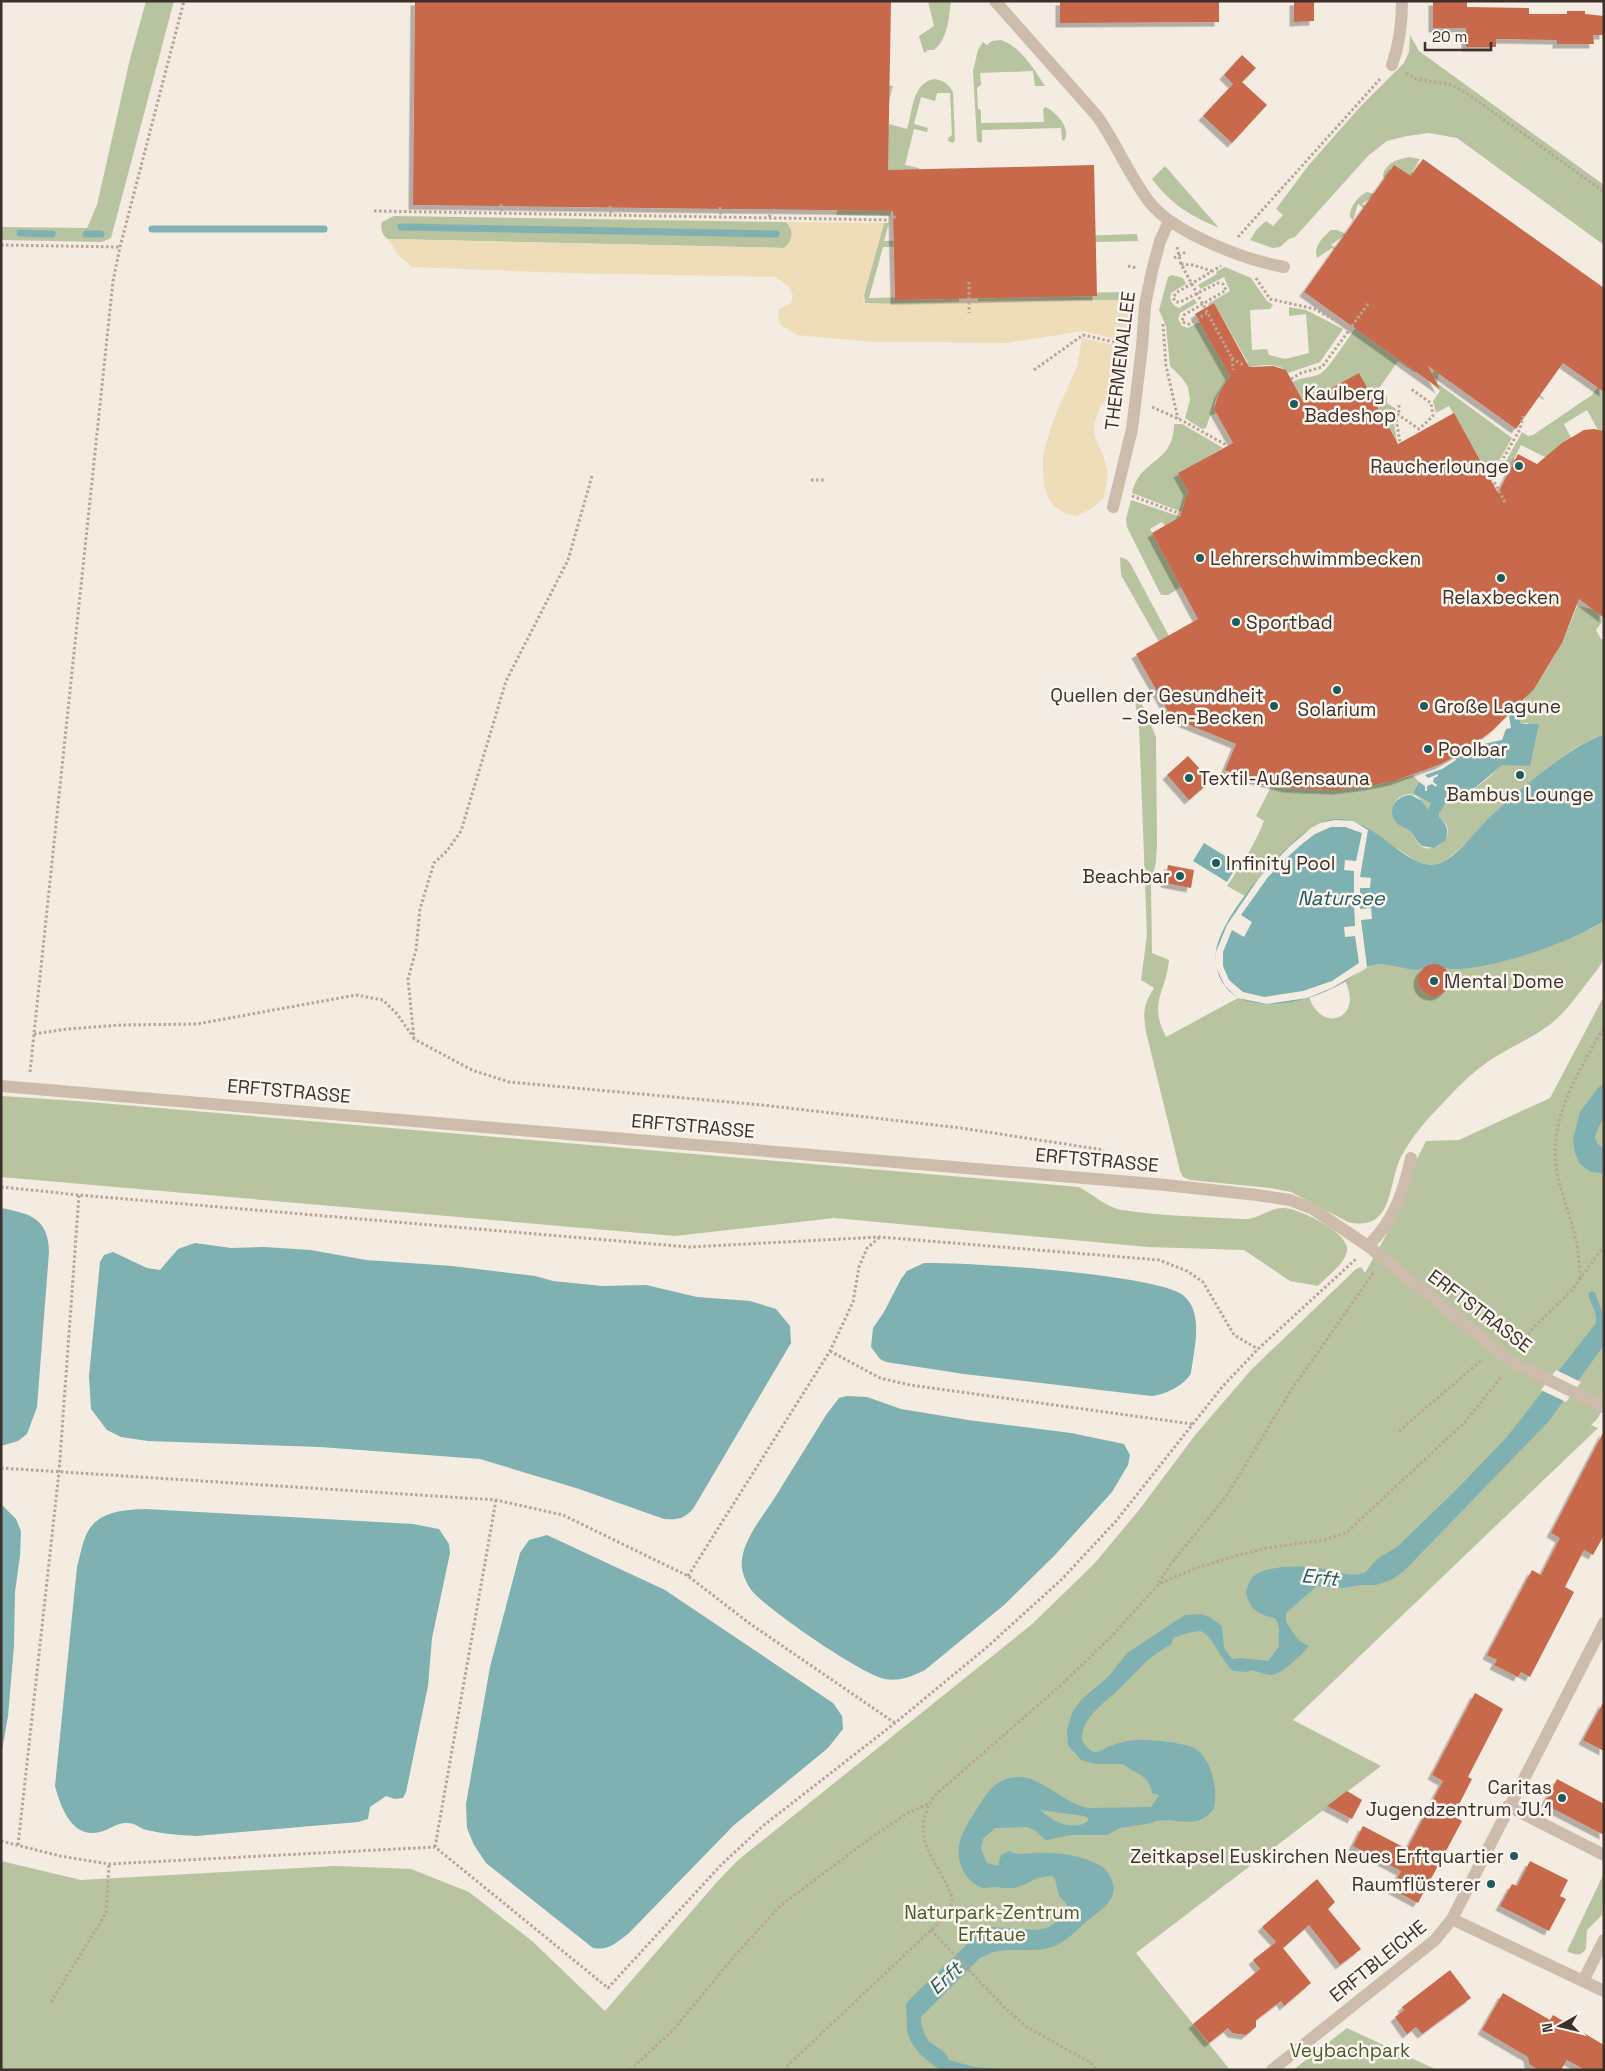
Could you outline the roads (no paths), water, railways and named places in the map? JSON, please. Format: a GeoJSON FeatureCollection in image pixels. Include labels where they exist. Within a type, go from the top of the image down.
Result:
{"type":"FeatureCollection","features":[{"type":"Feature","properties":{"kind":"street"},"geometry":{"type":"LineString","coordinates":[[995,1],[1083,99],[1111,136],[1150,203],[1170,221],[1230,250],[1257,261],[1284,267]]}},
{"type":"Feature","properties":{"kind":"street"},"geometry":{"type":"LineString","coordinates":[[1392,65],[1402,29],[1402,1]]}},
{"type":"Feature","properties":{"kind":"street","name":"THERMENALLEE"},"geometry":{"type":"LineString","coordinates":[[1113,507],[1132,429],[1145,305],[1160,241],[1170,221]]}},
{"type":"Feature","properties":{"kind":"street","name":"ERFTSTRASSE"},"geometry":{"type":"LineString","coordinates":[[1,1086],[1136,1182],[1257,1194],[1290,1200],[1313,1209],[1368,1246],[1494,1348],[1516,1363],[1604,1407]]}},
{"type":"Feature","properties":{"kind":"street"},"geometry":{"type":"LineString","coordinates":[[1368,1246],[1383,1231],[1395,1210],[1403,1190],[1410,1158]]}},
{"type":"Feature","properties":{"kind":"street","name":"ERFTBLEICHE"},"geometry":{"type":"LineString","coordinates":[[1272,2070],[1435,1940],[1452,1919],[1508,1806],[1604,1623]]}},
{"type":"Feature","properties":{"kind":"street"},"geometry":{"type":"LineString","coordinates":[[1508,1806],[1604,1855]]}},
{"type":"Feature","properties":{"kind":"street"},"geometry":{"type":"LineString","coordinates":[[1452,1919],[1604,1991]]}},
{"type":"Feature","properties":{"kind":"street"},"geometry":{"type":"LineString","coordinates":[[1584,1981],[1604,1940]]}},
{"type":"Feature","properties":{"kind":"water"},"geometry":{"type":"Polygon","coordinates":[[[1516,709],[1521,724],[1539,724],[1530,766],[1502,765],[1476,787],[1447,800],[1439,814],[1446,828],[1445,841],[1434,848],[1422,846],[1410,831],[1396,822],[1393,817],[1392,808],[1397,800],[1411,795],[1422,801],[1428,810],[1431,803],[1413,793],[1419,782],[1425,786],[1425,791],[1427,791],[1427,786],[1432,784],[1436,787],[1437,785],[1433,782],[1438,774],[1428,778],[1425,775],[1442,769],[1456,760],[1454,757],[1423,771],[1410,745],[1461,719],[1477,742],[1462,752],[1466,756],[1484,744],[1502,740],[1506,729],[1511,728],[1509,715],[1516,709]]]}},
{"type":"Feature","properties":{"kind":"water","name":"Natursee"},"geometry":{"type":"Polygon","coordinates":[[[1604,734],[1604,921],[1571,938],[1530,954],[1487,965],[1451,969],[1433,964],[1418,970],[1385,964],[1369,966],[1343,983],[1302,1000],[1279,1004],[1257,1003],[1237,997],[1225,987],[1217,968],[1216,952],[1220,937],[1228,920],[1240,902],[1269,867],[1298,838],[1311,828],[1330,820],[1348,820],[1364,826],[1409,857],[1423,864],[1437,864],[1451,857],[1491,816],[1544,770],[1574,749],[1604,734]]]}},
{"type":"Feature","properties":{"kind":"water","name":"Infinity Pool"},"geometry":{"type":"Polygon","coordinates":[[[1204,843],[1238,864],[1227,882],[1193,861],[1204,843]]]}},
{"type":"Feature","properties":{"kind":"water"},"geometry":{"type":"Polygon","coordinates":[[[1604,1083],[1604,1117],[1595,1137],[1599,1145],[1604,1149],[1602,1173],[1591,1172],[1580,1164],[1575,1153],[1573,1140],[1580,1112],[1604,1083]]]}},
{"type":"Feature","properties":{"kind":"water"},"geometry":{"type":"Polygon","coordinates":[[[1,1208],[21,1213],[36,1220],[45,1232],[49,1252],[37,1407],[27,1434],[18,1441],[1,1446],[1,1208]]]}},
{"type":"Feature","properties":{"kind":"water"},"geometry":{"type":"Polygon","coordinates":[[[195,1243],[231,1248],[264,1247],[311,1250],[366,1260],[452,1266],[535,1276],[553,1281],[602,1286],[646,1285],[697,1297],[750,1301],[776,1309],[790,1326],[791,1343],[693,1509],[677,1519],[664,1519],[579,1489],[480,1459],[320,1447],[148,1441],[121,1437],[107,1430],[91,1409],[89,1376],[100,1262],[104,1255],[113,1252],[147,1268],[160,1270],[178,1249],[195,1243]]]}},
{"type":"Feature","properties":{"kind":"water"},"geometry":{"type":"Polygon","coordinates":[[[924,1263],[1018,1267],[1060,1271],[1139,1281],[1168,1288],[1184,1296],[1194,1312],[1196,1332],[1191,1373],[1184,1382],[1174,1389],[1151,1396],[964,1374],[886,1362],[880,1359],[871,1347],[873,1328],[907,1271],[924,1263]]]}},
{"type":"Feature","properties":{"kind":"water","name":"Erft"},"geometry":{"type":"Polygon","coordinates":[[[1604,1313],[1604,1345],[1549,1421],[1404,1571],[1391,1580],[1376,1585],[1344,1588],[1317,1586],[1286,1613],[1286,1622],[1298,1639],[1309,1646],[1286,1668],[1271,1675],[1251,1670],[1248,1672],[1234,1671],[1225,1662],[1208,1636],[1199,1631],[1192,1632],[1173,1638],[1171,1645],[1149,1659],[1095,1711],[1085,1724],[1082,1740],[1094,1752],[1133,1740],[1176,1743],[1196,1749],[1202,1754],[1210,1767],[1215,1792],[1214,1808],[1202,1819],[1187,1822],[1155,1821],[1120,1828],[1107,1835],[1070,1835],[1048,1840],[1044,1839],[1035,1830],[1027,1827],[995,1828],[983,1839],[981,1849],[987,1863],[998,1866],[1001,1855],[1009,1851],[1019,1854],[1052,1853],[1069,1855],[1093,1862],[1104,1868],[1111,1878],[1113,1892],[1111,1898],[1102,1909],[1071,1936],[1055,1946],[1039,1950],[1002,1951],[981,1957],[921,2017],[922,2028],[927,2039],[944,2052],[949,2060],[974,2067],[1014,2070],[940,2070],[924,2057],[914,2047],[908,2035],[906,2004],[913,1996],[981,1931],[991,1927],[1038,1930],[1049,1927],[1057,1922],[1065,1915],[1067,1909],[1066,1903],[1059,1896],[1055,1879],[1052,1876],[1041,1877],[1019,1887],[984,1888],[974,1883],[965,1874],[959,1860],[959,1846],[963,1832],[987,1793],[1004,1780],[1020,1777],[1037,1782],[1070,1801],[1088,1808],[1151,1807],[1159,1795],[1152,1793],[1145,1778],[1123,1764],[1095,1764],[1081,1760],[1068,1745],[1067,1730],[1072,1713],[1081,1700],[1109,1676],[1127,1653],[1185,1615],[1201,1614],[1210,1617],[1222,1626],[1224,1648],[1232,1659],[1268,1661],[1279,1647],[1279,1628],[1275,1618],[1260,1613],[1252,1607],[1247,1598],[1246,1592],[1252,1578],[1266,1570],[1297,1566],[1350,1574],[1366,1572],[1377,1559],[1397,1547],[1506,1438],[1604,1313]],[[1041,1810],[1050,1818],[1070,1825],[1083,1824],[1088,1821],[1088,1818],[1041,1810]]]}},
{"type":"Feature","properties":{"kind":"water"},"geometry":{"type":"Polygon","coordinates":[[[847,1396],[867,1397],[901,1409],[968,1420],[1071,1433],[1124,1444],[1130,1455],[1128,1465],[1112,1492],[1054,1556],[1004,1605],[925,1670],[901,1679],[885,1679],[873,1675],[837,1654],[776,1612],[752,1591],[742,1568],[744,1551],[755,1528],[826,1415],[839,1398],[847,1396]]]}},
{"type":"Feature","properties":{"kind":"water"},"geometry":{"type":"Polygon","coordinates":[[[1,1504],[16,1519],[21,1531],[15,1592],[14,1646],[8,1716],[1,1756],[1,1504]]]}},
{"type":"Feature","properties":{"kind":"water"},"geometry":{"type":"Polygon","coordinates":[[[145,1509],[413,1524],[439,1529],[449,1544],[450,1553],[432,1638],[428,1686],[406,1792],[403,1798],[395,1799],[386,1796],[370,1807],[368,1819],[358,1822],[196,1836],[159,1832],[126,1823],[100,1832],[90,1833],[82,1831],[69,1820],[64,1812],[55,1786],[77,1567],[82,1546],[87,1533],[98,1520],[120,1511],[145,1509]]]}},
{"type":"Feature","properties":{"kind":"water"},"geometry":{"type":"Polygon","coordinates":[[[547,1535],[665,1590],[833,1703],[842,1716],[843,1729],[828,1748],[733,1826],[629,1933],[613,1945],[599,1949],[593,1948],[486,1863],[474,1845],[467,1828],[466,1804],[490,1667],[520,1553],[529,1540],[547,1535]]]}},
{"type":"Feature","properties":{"kind":"waterway"},"geometry":{"type":"LineString","coordinates":[[401,227],[776,234]]}},
{"type":"Feature","properties":{"kind":"waterway"},"geometry":{"type":"LineString","coordinates":[[152,229],[324,229]]}},
{"type":"Feature","properties":{"kind":"waterway"},"geometry":{"type":"LineString","coordinates":[[20,233],[52,234]]}},
{"type":"Feature","properties":{"kind":"waterway"},"geometry":{"type":"LineString","coordinates":[[86,234],[101,234]]}},
{"type":"Feature","properties":{"kind":"waterway"},"geometry":{"type":"LineString","coordinates":[[1592,1295],[1599,1313],[1600,1326]]}},
{"type":"Feature","properties":{"kind":"place","name":"Kaulberg Badeshop"},"geometry":{"type":"Point","coordinates":[1294,404]}},
{"type":"Feature","properties":{"kind":"place","name":"Raucherlounge"},"geometry":{"type":"Point","coordinates":[1519,466]}},
{"type":"Feature","properties":{"kind":"place","name":"Lehrerschwimmbecken"},"geometry":{"type":"Point","coordinates":[1200,558]}},
{"type":"Feature","properties":{"kind":"place","name":"Relaxbecken"},"geometry":{"type":"Point","coordinates":[1501,578]}},
{"type":"Feature","properties":{"kind":"place","name":"Sportbad"},"geometry":{"type":"Point","coordinates":[1236,622]}},
{"type":"Feature","properties":{"kind":"place","name":"Solarium"},"geometry":{"type":"Point","coordinates":[1337,690]}},
{"type":"Feature","properties":{"kind":"place","name":"Quellen der Gesundheit – Selen-Becken"},"geometry":{"type":"Point","coordinates":[1274,706]}},
{"type":"Feature","properties":{"kind":"place","name":"Große Lagune"},"geometry":{"type":"Point","coordinates":[1424,706]}},
{"type":"Feature","properties":{"kind":"place","name":"Poolbar"},"geometry":{"type":"Point","coordinates":[1428,749]}},
{"type":"Feature","properties":{"kind":"place","name":"Bambus Lounge"},"geometry":{"type":"Point","coordinates":[1520,775]}},
{"type":"Feature","properties":{"kind":"place","name":"Textil-Außensauna"},"geometry":{"type":"Point","coordinates":[1189,778]}},
{"type":"Feature","properties":{"kind":"place","name":"Infinity Pool"},"geometry":{"type":"Point","coordinates":[1216,863]}},
{"type":"Feature","properties":{"kind":"place","name":"Beachbar"},"geometry":{"type":"Point","coordinates":[1180,876]}},
{"type":"Feature","properties":{"kind":"place","name":"Mental Dome"},"geometry":{"type":"Point","coordinates":[1434,981]}},
{"type":"Feature","properties":{"kind":"place","name":"Caritas Jugendzentrum JU.1"},"geometry":{"type":"Point","coordinates":[1562,1798]}},
{"type":"Feature","properties":{"kind":"place","name":"Zeitkapsel Euskirchen Neues Erftquartier"},"geometry":{"type":"Point","coordinates":[1514,1856]}},
{"type":"Feature","properties":{"kind":"place","name":"Raumflüsterer"},"geometry":{"type":"Point","coordinates":[1491,1884]}},
{"type":"Feature","properties":{"kind":"park label","name":"Naturpark-Zentrum Erftaue"},"geometry":{"type":"Point","coordinates":[992,1923]}},
{"type":"Feature","properties":{"kind":"park label","name":"Veybachpark"},"geometry":{"type":"Point","coordinates":[1350,2050]}}]}
